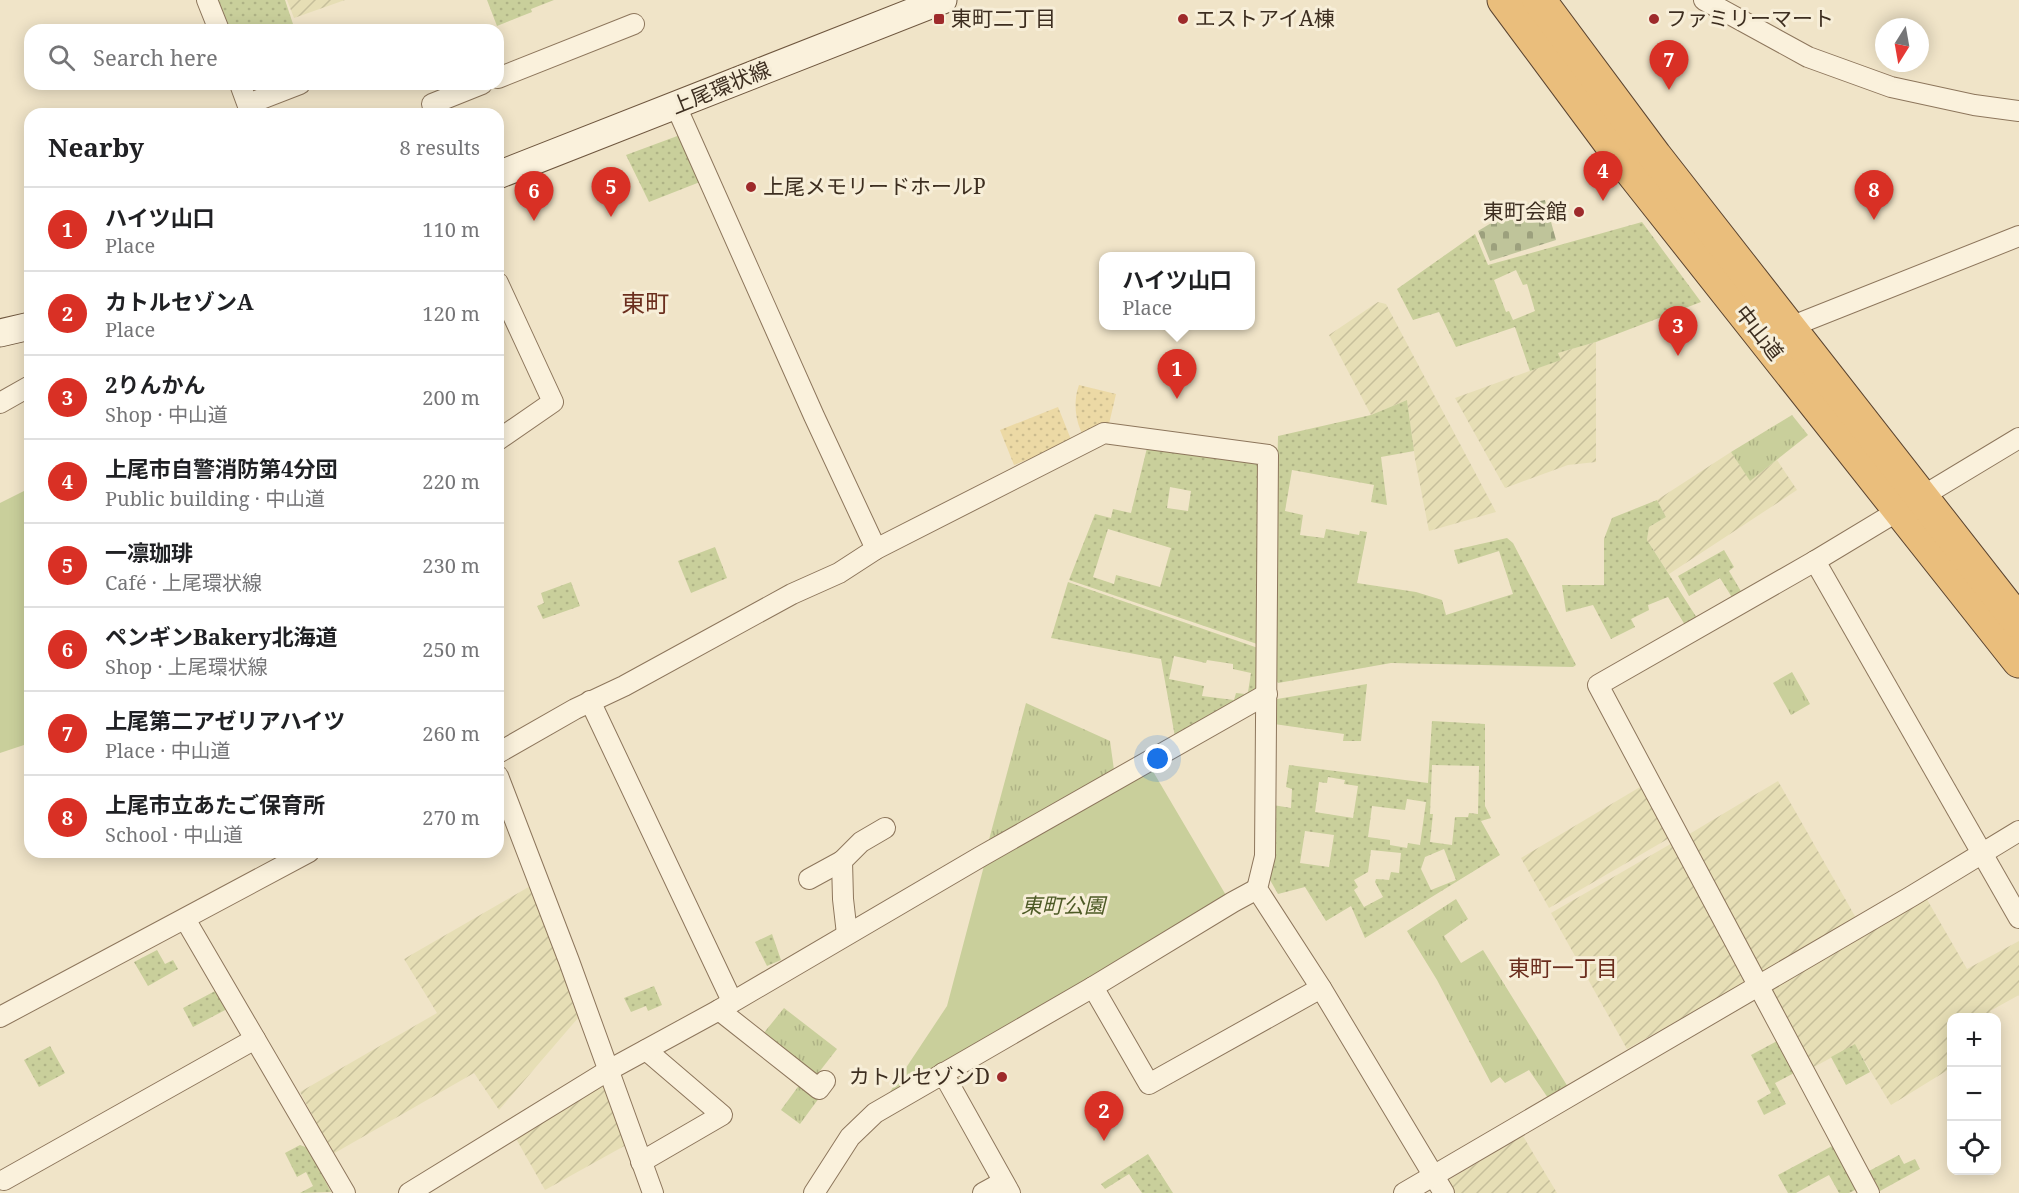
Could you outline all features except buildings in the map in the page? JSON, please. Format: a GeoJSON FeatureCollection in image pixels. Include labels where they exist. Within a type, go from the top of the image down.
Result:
{"type":"FeatureCollection","features":[{"type":"Feature","properties":{"kind":"highway","name":"中山道"},"geometry":{"type":"LineString","coordinates":[[1504,0],[1629,167],[1911,505],[2019,622]]}},
{"type":"Feature","properties":{"kind":"highway","name":"中山道"},"geometry":{"type":"LineString","coordinates":[[1539,0],[1655,156],[1790,327],[2019,662]]}},
{"type":"Feature","properties":{"kind":"main road","name":"上尾環状線"},"geometry":{"type":"LineString","coordinates":[[504,173],[943,0]]}},
{"type":"Feature","properties":{"kind":"main road"},"geometry":{"type":"LineString","coordinates":[[0,333],[24,329]]}},
{"type":"Feature","properties":{"kind":"street"},"geometry":{"type":"LineString","coordinates":[[207,0],[217,24]]}},
{"type":"Feature","properties":{"kind":"street"},"geometry":{"type":"LineString","coordinates":[[1704,0],[1808,57],[1891,87],[1974,105],[2019,111]]}},
{"type":"Feature","properties":{"kind":"street"},"geometry":{"type":"LineString","coordinates":[[504,76],[634,24]]}},
{"type":"Feature","properties":{"kind":"street"},"geometry":{"type":"LineString","coordinates":[[242,90],[249,108]]}},
{"type":"Feature","properties":{"kind":"street"},"geometry":{"type":"LineString","coordinates":[[251,108],[288,90]]}},
{"type":"Feature","properties":{"kind":"street"},"geometry":{"type":"LineString","coordinates":[[432,104],[467,90]]}},
{"type":"Feature","properties":{"kind":"street"},"geometry":{"type":"LineString","coordinates":[[676,106],[876,549]]}},
{"type":"Feature","properties":{"kind":"street"},"geometry":{"type":"LineString","coordinates":[[1790,327],[2019,236]]}},
{"type":"Feature","properties":{"kind":"street"},"geometry":{"type":"LineString","coordinates":[[504,296],[553,402],[504,436]]}},
{"type":"Feature","properties":{"kind":"street"},"geometry":{"type":"LineString","coordinates":[[0,403],[24,389]]}},
{"type":"Feature","properties":{"kind":"street"},"geometry":{"type":"LineString","coordinates":[[504,750],[590,701],[624,686],[792,594],[839,573],[876,549],[1104,433],[1268,455],[1266,856],[1257,889],[874,1113],[850,1137],[823,1188]]}},
{"type":"Feature","properties":{"kind":"street"},"geometry":{"type":"LineString","coordinates":[[1869,1193],[1598,686],[1911,505],[2019,438]]}},
{"type":"Feature","properties":{"kind":"street"},"geometry":{"type":"LineString","coordinates":[[1815,561],[2019,918]]}},
{"type":"Feature","properties":{"kind":"street"},"geometry":{"type":"LineString","coordinates":[[409,1193],[609,1070],[726,1006],[847,934],[1267,694]]}},
{"type":"Feature","properties":{"kind":"street"},"geometry":{"type":"LineString","coordinates":[[590,701],[726,1006],[819,1089],[825,1081]]}},
{"type":"Feature","properties":{"kind":"street"},"geometry":{"type":"LineString","coordinates":[[504,792],[653,1193]]}},
{"type":"Feature","properties":{"kind":"street"},"geometry":{"type":"LineString","coordinates":[[809,879],[842,861],[861,842],[885,828]]}},
{"type":"Feature","properties":{"kind":"street"},"geometry":{"type":"LineString","coordinates":[[1404,1193],[2019,831]]}},
{"type":"Feature","properties":{"kind":"street"},"geometry":{"type":"LineString","coordinates":[[0,1017],[298,858]]}},
{"type":"Feature","properties":{"kind":"street"},"geometry":{"type":"LineString","coordinates":[[842,861],[847,934]]}},
{"type":"Feature","properties":{"kind":"street"},"geometry":{"type":"LineString","coordinates":[[1257,889],[1321,988],[1444,1193]]}},
{"type":"Feature","properties":{"kind":"street"},"geometry":{"type":"LineString","coordinates":[[185,919],[345,1193]]}},
{"type":"Feature","properties":{"kind":"street"},"geometry":{"type":"LineString","coordinates":[[1093,987],[1149,1084],[1321,988]]}},
{"type":"Feature","properties":{"kind":"street"},"geometry":{"type":"LineString","coordinates":[[3,1180],[255,1039]]}},
{"type":"Feature","properties":{"kind":"street"},"geometry":{"type":"LineString","coordinates":[[641,1162],[722,1115],[646,1050]]}},
{"type":"Feature","properties":{"kind":"street"},"geometry":{"type":"LineString","coordinates":[[943,1073],[1006,1187],[983,1193]]}},
{"type":"Feature","properties":{"kind":"shaded area"},"geometry":{"type":"Polygon","coordinates":[[[287,0],[345,0],[294,18],[287,0]]]}},
{"type":"Feature","properties":{"kind":"shaded area"},"geometry":{"type":"Polygon","coordinates":[[[1378,302],[1386,304],[1496,512],[1429,531],[1415,459],[1407,400],[1371,415],[1329,335],[1378,302]]]}},
{"type":"Feature","properties":{"kind":"shaded area"},"geometry":{"type":"Polygon","coordinates":[[[1596,342],[1596,462],[1568,465],[1505,488],[1455,398],[1560,360],[1558,353],[1596,342]]]}},
{"type":"Feature","properties":{"kind":"shaded area"},"geometry":{"type":"Polygon","coordinates":[[[1731,452],[1750,480],[1777,460],[1797,490],[1669,574],[1647,540],[1649,527],[1666,517],[1657,500],[1731,452]]]}},
{"type":"Feature","properties":{"kind":"shaded area"},"geometry":{"type":"Polygon","coordinates":[[[1778,781],[1856,918],[1765,973],[1757,969],[1686,836],[1778,781]]]}},
{"type":"Feature","properties":{"kind":"shaded area"},"geometry":{"type":"Polygon","coordinates":[[[1640,787],[1649,794],[1671,837],[1549,908],[1521,858],[1640,787]]]}},
{"type":"Feature","properties":{"kind":"shaded area"},"geometry":{"type":"Polygon","coordinates":[[[1674,842],[1746,982],[1627,1049],[1551,913],[1674,842]]]}},
{"type":"Feature","properties":{"kind":"shaded area"},"geometry":{"type":"Polygon","coordinates":[[[532,885],[578,1018],[499,1110],[474,1073],[333,1154],[300,1092],[437,1013],[404,959],[532,885]]]}},
{"type":"Feature","properties":{"kind":"shaded area"},"geometry":{"type":"Polygon","coordinates":[[[1925,896],[1967,969],[2019,941],[2019,995],[1990,1011],[1991,1013],[1947,1013],[1947,1070],[1891,1105],[1855,1045],[1812,1068],[1771,988],[1925,896]]]}},
{"type":"Feature","properties":{"kind":"shaded area"},"geometry":{"type":"Polygon","coordinates":[[[606,1084],[626,1145],[545,1190],[514,1135],[606,1084]]]}},
{"type":"Feature","properties":{"kind":"shaded area"},"geometry":{"type":"Polygon","coordinates":[[[1523,1136],[1557,1193],[1452,1193],[1445,1182],[1523,1136]]]}},
{"type":"Feature","properties":{"kind":"green space"},"geometry":{"type":"Polygon","coordinates":[[[211,0],[285,0],[293,24],[221,24],[211,0]]]}},
{"type":"Feature","properties":{"kind":"green space"},"geometry":{"type":"Polygon","coordinates":[[[487,0],[554,0],[531,9],[532,12],[502,24],[496,24],[487,0]]]}},
{"type":"Feature","properties":{"kind":"green space"},"geometry":{"type":"Polygon","coordinates":[[[680,135],[700,182],[649,202],[626,155],[680,135]]]}},
{"type":"Feature","properties":{"kind":"green space"},"geometry":{"type":"Polygon","coordinates":[[[1545,200],[1556,240],[1490,261],[1478,231],[1521,205],[1545,200]]]}},
{"type":"Feature","properties":{"kind":"green space"},"geometry":{"type":"Polygon","coordinates":[[[1642,222],[1701,302],[1596,342],[1558,353],[1561,360],[1530,371],[1515,327],[1456,347],[1439,312],[1413,320],[1397,289],[1475,234],[1488,265],[1642,222]],[[1516,270],[1494,280],[1506,312],[1509,311],[1513,320],[1535,311],[1527,284],[1523,285],[1516,270]]]}},
{"type":"Feature","properties":{"kind":"green space"},"geometry":{"type":"Polygon","coordinates":[[[1407,400],[1414,451],[1381,457],[1387,505],[1371,502],[1374,485],[1292,470],[1285,511],[1303,515],[1300,535],[1324,538],[1326,529],[1359,535],[1360,531],[1367,532],[1357,583],[1416,592],[1442,600],[1446,615],[1513,594],[1499,551],[1458,564],[1454,550],[1507,538],[1513,543],[1576,665],[1573,667],[1391,663],[1278,683],[1273,676],[1278,436],[1371,415],[1407,400]]]}},
{"type":"Feature","properties":{"kind":"green space"},"geometry":{"type":"Polygon","coordinates":[[[1792,415],[1808,435],[1750,481],[1731,452],[1792,415]]]}},
{"type":"Feature","properties":{"kind":"green space"},"geometry":{"type":"Polygon","coordinates":[[[1147,448],[1255,461],[1262,470],[1260,645],[1069,580],[1095,514],[1111,518],[1113,509],[1131,513],[1147,448]],[[1170,487],[1167,508],[1188,511],[1191,491],[1170,487]],[[1108,529],[1093,577],[1114,584],[1116,575],[1160,587],[1171,548],[1108,529]]]}},
{"type":"Feature","properties":{"kind":"green space"},"geometry":{"type":"Polygon","coordinates":[[[24,491],[24,745],[0,753],[0,503],[24,491]]]}},
{"type":"Feature","properties":{"kind":"green space"},"geometry":{"type":"Polygon","coordinates":[[[1657,500],[1666,517],[1649,527],[1647,540],[1697,618],[1685,625],[1668,597],[1648,605],[1649,610],[1631,619],[1635,627],[1611,639],[1593,605],[1566,612],[1562,585],[1604,585],[1604,539],[1612,518],[1657,500]]]}},
{"type":"Feature","properties":{"kind":"green space"},"geometry":{"type":"Polygon","coordinates":[[[715,547],[727,578],[691,593],[678,561],[715,547]]]}},
{"type":"Feature","properties":{"kind":"green space"},"geometry":{"type":"Polygon","coordinates":[[[1724,550],[1734,567],[1729,571],[1742,593],[1733,599],[1720,578],[1689,596],[1678,576],[1724,550]]]}},
{"type":"Feature","properties":{"kind":"green space"},"geometry":{"type":"Polygon","coordinates":[[[571,582],[580,606],[543,619],[537,606],[544,603],[541,593],[571,582]]]}},
{"type":"Feature","properties":{"kind":"green space"},"geometry":{"type":"Polygon","coordinates":[[[1068,582],[1258,648],[1259,687],[1175,737],[1161,659],[1051,638],[1068,582]],[[1174,656],[1169,679],[1204,686],[1202,696],[1234,700],[1236,693],[1248,692],[1251,673],[1233,669],[1233,664],[1207,660],[1206,663],[1174,656]]]}},
{"type":"Feature","properties":{"kind":"green space"},"geometry":{"type":"Polygon","coordinates":[[[1792,672],[1810,704],[1791,715],[1773,683],[1792,672]]]}},
{"type":"Feature","properties":{"kind":"green space"},"geometry":{"type":"Polygon","coordinates":[[[1367,684],[1361,741],[1343,741],[1344,734],[1274,724],[1277,699],[1367,684]]]}},
{"type":"Feature","properties":{"kind":"green space"},"geometry":{"type":"Polygon","coordinates":[[[1026,703],[1110,741],[1114,770],[987,847],[1026,703]]]}},
{"type":"Feature","properties":{"kind":"green space"},"geometry":{"type":"Polygon","coordinates":[[[1432,721],[1485,724],[1485,806],[1491,818],[1481,821],[1500,855],[1365,938],[1351,906],[1326,921],[1305,887],[1278,894],[1270,880],[1273,805],[1291,808],[1292,789],[1286,787],[1289,765],[1428,783],[1432,721]],[[1432,765],[1430,814],[1433,814],[1430,842],[1452,845],[1455,817],[1468,817],[1469,813],[1478,814],[1479,766],[1432,765]],[[1328,777],[1327,783],[1319,782],[1315,812],[1353,818],[1358,786],[1344,784],[1345,780],[1328,777]],[[1407,799],[1405,810],[1372,806],[1368,837],[1390,840],[1390,845],[1407,848],[1408,843],[1420,845],[1426,802],[1407,799]],[[1305,831],[1300,863],[1329,867],[1334,835],[1305,831]],[[1444,849],[1425,857],[1421,869],[1431,890],[1456,880],[1444,849]],[[1371,850],[1368,872],[1354,880],[1358,887],[1354,890],[1364,907],[1383,897],[1375,882],[1376,879],[1389,880],[1391,872],[1399,873],[1401,853],[1371,850]]]}},
{"type":"Feature","properties":{"kind":"green space","name":"東町公園"},"geometry":{"type":"Polygon","coordinates":[[[1151,768],[1227,897],[884,1101],[947,1006],[985,862],[1151,768]]]}},
{"type":"Feature","properties":{"kind":"green space"},"geometry":{"type":"Polygon","coordinates":[[[1456,899],[1468,919],[1444,936],[1461,963],[1483,950],[1568,1087],[1548,1098],[1529,1070],[1505,1083],[1500,1077],[1491,1083],[1437,980],[1407,931],[1456,899]]]}},
{"type":"Feature","properties":{"kind":"green space"},"geometry":{"type":"Polygon","coordinates":[[[772,934],[781,960],[767,966],[755,942],[772,934]]]}},
{"type":"Feature","properties":{"kind":"green space"},"geometry":{"type":"Polygon","coordinates":[[[157,950],[165,964],[173,960],[178,969],[148,986],[134,962],[157,950]]]}},
{"type":"Feature","properties":{"kind":"green space"},"geometry":{"type":"Polygon","coordinates":[[[654,986],[662,1005],[648,1011],[646,1006],[631,1012],[624,998],[654,986]]]}},
{"type":"Feature","properties":{"kind":"green space"},"geometry":{"type":"Polygon","coordinates":[[[217,990],[227,1009],[193,1027],[183,1008],[217,990]]]}},
{"type":"Feature","properties":{"kind":"green space"},"geometry":{"type":"Polygon","coordinates":[[[784,1008],[837,1049],[816,1076],[763,1034],[784,1008]]]}},
{"type":"Feature","properties":{"kind":"green space"},"geometry":{"type":"Polygon","coordinates":[[[1779,1040],[1796,1072],[1775,1083],[1786,1104],[1764,1115],[1757,1101],[1771,1093],[1751,1055],[1779,1040]]]}},
{"type":"Feature","properties":{"kind":"green space"},"geometry":{"type":"Polygon","coordinates":[[[1855,1044],[1870,1072],[1846,1085],[1831,1057],[1855,1044]]]}},
{"type":"Feature","properties":{"kind":"green space"},"geometry":{"type":"Polygon","coordinates":[[[50,1046],[65,1073],[39,1087],[24,1060],[50,1046]]]}},
{"type":"Feature","properties":{"kind":"green space"},"geometry":{"type":"Polygon","coordinates":[[[800,1084],[819,1098],[800,1124],[781,1110],[800,1084]]]}},
{"type":"Feature","properties":{"kind":"green space"},"geometry":{"type":"Polygon","coordinates":[[[300,1145],[308,1148],[331,1192],[300,1193],[313,1186],[306,1172],[297,1177],[285,1153],[300,1145]]]}},
{"type":"Feature","properties":{"kind":"green space"},"geometry":{"type":"Polygon","coordinates":[[[1834,1145],[1857,1189],[1849,1193],[1839,1193],[1829,1175],[1796,1193],[1788,1193],[1778,1175],[1834,1145]]]}},
{"type":"Feature","properties":{"kind":"green space"},"geometry":{"type":"Polygon","coordinates":[[[1148,1154],[1173,1193],[1142,1193],[1129,1174],[1105,1189],[1101,1184],[1148,1154]]]}},
{"type":"Feature","properties":{"kind":"green space"},"geometry":{"type":"Polygon","coordinates":[[[1899,1155],[1904,1164],[1915,1159],[1920,1169],[1880,1191],[1869,1171],[1899,1155]]]}},
{"type":"Feature","properties":{"kind":"sand"},"geometry":{"type":"Polygon","coordinates":[[[1079,385],[1116,394],[1109,424],[1083,435],[1076,410],[1079,385]]]}},
{"type":"Feature","properties":{"kind":"sand"},"geometry":{"type":"Polygon","coordinates":[[[1058,407],[1072,442],[1014,465],[1000,430],[1058,407]]]}},
{"type":"Feature","properties":{"kind":"place","name":"東町二丁目"},"geometry":{"type":"Point","coordinates":[939,19]}},
{"type":"Feature","properties":{"kind":"place","name":"エストアイA棟"},"geometry":{"type":"Point","coordinates":[1183,19]}},
{"type":"Feature","properties":{"kind":"place","name":"ファミリーマート"},"geometry":{"type":"Point","coordinates":[1654,19]}},
{"type":"Feature","properties":{"kind":"place","name":"上尾第二アゼリアハイツ"},"geometry":{"type":"Point","coordinates":[1669,90]}},
{"type":"Feature","properties":{"kind":"place","name":"上尾メモリードホールP"},"geometry":{"type":"Point","coordinates":[751,187]}},
{"type":"Feature","properties":{"kind":"place","name":"上尾市自警消防第4分団"},"geometry":{"type":"Point","coordinates":[1603,201]}},
{"type":"Feature","properties":{"kind":"place","name":"東町会館"},"geometry":{"type":"Point","coordinates":[1579,212]}},
{"type":"Feature","properties":{"kind":"place","name":"一凛珈琲"},"geometry":{"type":"Point","coordinates":[611,217]}},
{"type":"Feature","properties":{"kind":"place","name":"上尾市立あたご保育所"},"geometry":{"type":"Point","coordinates":[1874,220]}},
{"type":"Feature","properties":{"kind":"place","name":"ペンギンBakery北海道"},"geometry":{"type":"Point","coordinates":[534,221]}},
{"type":"Feature","properties":{"kind":"place","name":"2りんかん"},"geometry":{"type":"Point","coordinates":[1678,356]}},
{"type":"Feature","properties":{"kind":"place","name":"ハイツ山口"},"geometry":{"type":"Point","coordinates":[1177,399]}},
{"type":"Feature","properties":{"kind":"place","name":"カトルセゾンD"},"geometry":{"type":"Point","coordinates":[1002,1077]}},
{"type":"Feature","properties":{"kind":"place","name":"カトルセゾンA"},"geometry":{"type":"Point","coordinates":[1104,1141]}},
{"type":"Feature","properties":{"kind":"district","name":"東町"},"geometry":{"type":"Point","coordinates":[645,304]}},
{"type":"Feature","properties":{"kind":"district","name":"東町一丁目"},"geometry":{"type":"Point","coordinates":[1563,968]}}]}
